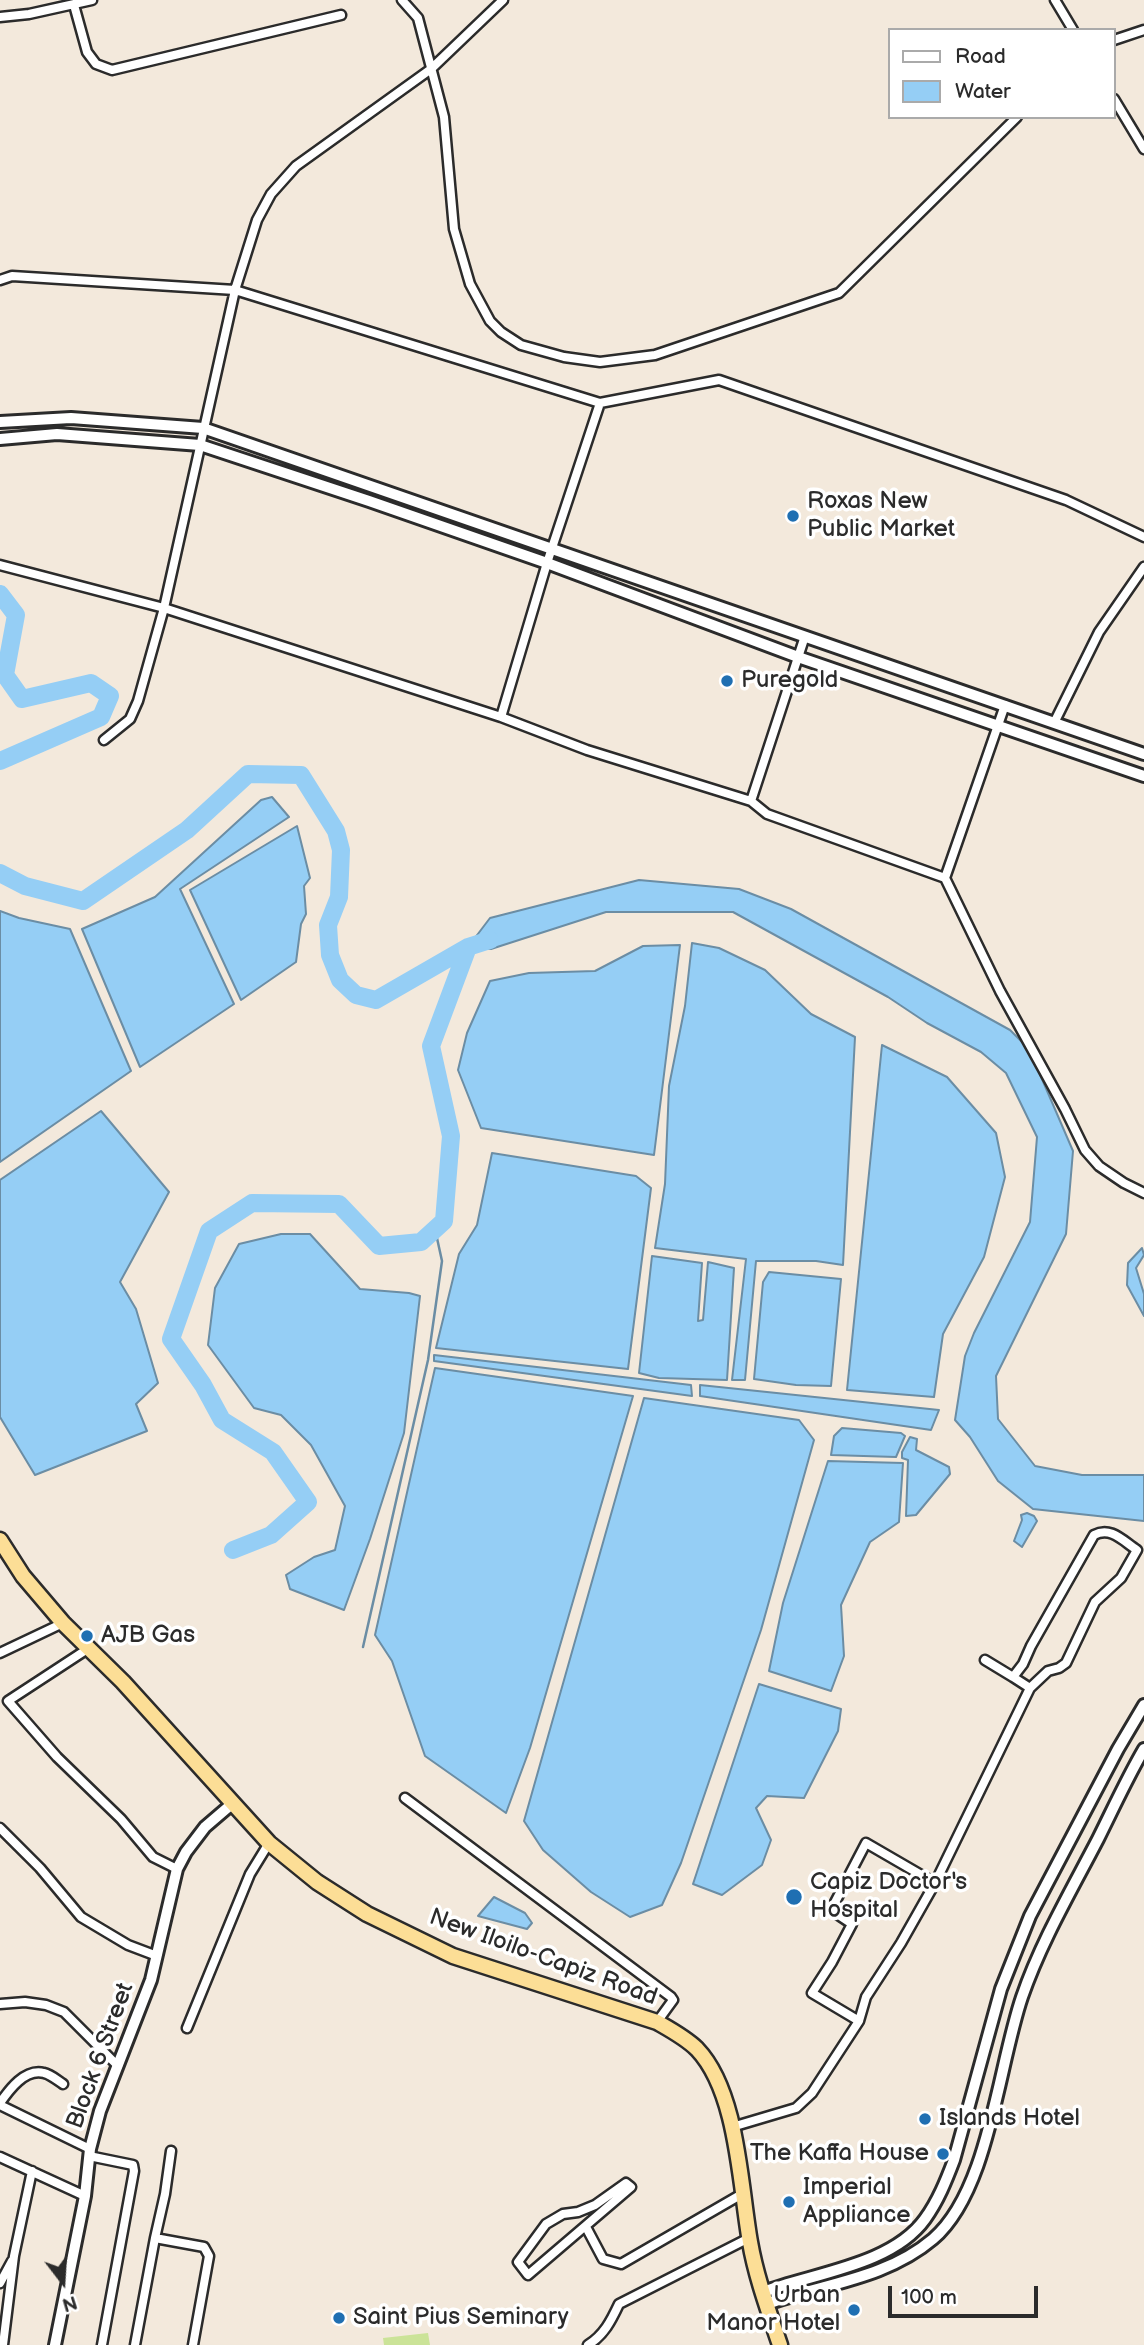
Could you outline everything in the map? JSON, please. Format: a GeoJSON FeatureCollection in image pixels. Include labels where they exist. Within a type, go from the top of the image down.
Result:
{"type":"FeatureCollection","features":[{"type":"Feature","properties":{"kind":"highway","name":"New Iloilo-Capiz Road"},"geometry":{"type":"LineString","coordinates":[[0,1540],[23,1576],[63,1623],[123,1682],[269,1843],[317,1882],[367,1914],[453,1955],[657,2022],[696,2048],[711,2067],[724,2095],[732,2127],[749,2238],[780,2345]]}},
{"type":"Feature","properties":{"kind":"street"},"geometry":{"type":"LineString","coordinates":[[0,17],[92,0]]}},
{"type":"Feature","properties":{"kind":"street"},"geometry":{"type":"LineString","coordinates":[[402,0],[418,19],[444,117],[454,229],[470,284],[490,321],[500,332],[521,345],[564,357],[600,362],[654,355],[839,293],[1015,119]]}},
{"type":"Feature","properties":{"kind":"street"},"geometry":{"type":"LineString","coordinates":[[104,740],[130,719],[138,701],[164,608],[235,290],[257,220],[271,194],[296,166],[431,69],[503,0]]}},
{"type":"Feature","properties":{"kind":"street"},"geometry":{"type":"LineString","coordinates":[[1055,0],[1072,28]]}},
{"type":"Feature","properties":{"kind":"street"},"geometry":{"type":"LineString","coordinates":[[74,5],[87,52],[96,64],[113,70],[341,15]]}},
{"type":"Feature","properties":{"kind":"street"},"geometry":{"type":"LineString","coordinates":[[1116,39],[1144,30]]}},
{"type":"Feature","properties":{"kind":"street"},"geometry":{"type":"LineString","coordinates":[[1116,102],[1144,149]]}},
{"type":"Feature","properties":{"kind":"street"},"geometry":{"type":"LineString","coordinates":[[0,280],[12,276],[235,290],[600,403],[719,380],[1066,500],[1144,537]]}},
{"type":"Feature","properties":{"kind":"street"},"geometry":{"type":"LineString","coordinates":[[501,717],[547,563],[600,403]]}},
{"type":"Feature","properties":{"kind":"street"},"geometry":{"type":"LineString","coordinates":[[0,422],[71,418],[203,428],[1144,754]]}},
{"type":"Feature","properties":{"kind":"street"},"geometry":{"type":"LineString","coordinates":[[0,439],[57,434],[200,445],[547,563],[798,657],[1144,776]]}},
{"type":"Feature","properties":{"kind":"street"},"geometry":{"type":"LineString","coordinates":[[0,565],[164,608],[501,717],[587,750],[751,801],[767,814],[945,878],[1000,992],[1033,1048],[1085,1150],[1099,1166],[1144,1193]]}},
{"type":"Feature","properties":{"kind":"street"},"geometry":{"type":"LineString","coordinates":[[1054,723],[1099,632],[1144,566]]}},
{"type":"Feature","properties":{"kind":"street"},"geometry":{"type":"LineString","coordinates":[[751,801],[805,636]]}},
{"type":"Feature","properties":{"kind":"street"},"geometry":{"type":"LineString","coordinates":[[945,878],[1005,705]]}},
{"type":"Feature","properties":{"kind":"street"},"geometry":{"type":"LineString","coordinates":[[732,2127],[796,2108],[812,2093],[859,2021],[866,1997],[935,1883],[1030,1688],[1048,1671],[1066,1663],[1095,1602],[1121,1578],[1137,1550],[1111,1531],[1094,1535],[1023,1664],[1013,1677]]}},
{"type":"Feature","properties":{"kind":"street"},"geometry":{"type":"LineString","coordinates":[[0,1653],[63,1623]]}},
{"type":"Feature","properties":{"kind":"street"},"geometry":{"type":"LineString","coordinates":[[89,1648],[8,1700],[57,1757],[121,1819],[153,1857],[177,1869]]}},
{"type":"Feature","properties":{"kind":"street"},"geometry":{"type":"LineString","coordinates":[[985,1660],[1030,1688]]}},
{"type":"Feature","properties":{"kind":"street"},"geometry":{"type":"LineString","coordinates":[[765,2298],[824,2272],[888,2250],[916,2230],[925,2219],[946,2183],[954,2160],[1001,1989],[1030,1916],[1111,1760],[1144,1705]]}},
{"type":"Feature","properties":{"kind":"street"},"geometry":{"type":"LineString","coordinates":[[765,2298],[827,2286],[878,2271],[906,2259],[940,2233],[957,2212],[977,2169],[1022,1997],[1051,1927],[1144,1749]]}},
{"type":"Feature","properties":{"kind":"street"},"geometry":{"type":"LineString","coordinates":[[405,1798],[671,1997],[673,2000],[657,2022]]}},
{"type":"Feature","properties":{"kind":"street","name":"Block 6 Street"},"geometry":{"type":"LineString","coordinates":[[55,2345],[100,2110],[151,1980],[177,1869],[205,1827],[233,1803]]}},
{"type":"Feature","properties":{"kind":"street"},"geometry":{"type":"LineString","coordinates":[[0,1828],[40,1868],[81,1917],[128,1945],[158,1956]]}},
{"type":"Feature","properties":{"kind":"street"},"geometry":{"type":"LineString","coordinates":[[187,2028],[250,1874],[269,1843]]}},
{"type":"Feature","properties":{"kind":"street"},"geometry":{"type":"LineString","coordinates":[[859,2021],[812,1993],[852,1924],[831,1910],[866,1843],[935,1883]]}},
{"type":"Feature","properties":{"kind":"street"},"geometry":{"type":"LineString","coordinates":[[1,2000],[46,2005],[64,2012],[118,2066]]}},
{"type":"Feature","properties":{"kind":"street"},"geometry":{"type":"LineString","coordinates":[[980,2066],[1002,2071]]}},
{"type":"Feature","properties":{"kind":"street"},"geometry":{"type":"LineString","coordinates":[[63,2084],[45,2073],[35,2072],[25,2076],[0,2104],[90,2153],[133,2165],[102,2345]]}},
{"type":"Feature","properties":{"kind":"street"},"geometry":{"type":"LineString","coordinates":[[135,2345],[171,2151]]}},
{"type":"Feature","properties":{"kind":"street"},"geometry":{"type":"LineString","coordinates":[[0,2157],[85,2196]]}},
{"type":"Feature","properties":{"kind":"street"},"geometry":{"type":"LineString","coordinates":[[3,2345],[15,2256],[32,2171]]}},
{"type":"Feature","properties":{"kind":"street"},"geometry":{"type":"LineString","coordinates":[[626,2183],[631,2187],[586,2227],[528,2276],[518,2262],[546,2224],[563,2214],[578,2212],[594,2205],[626,2183]]}},
{"type":"Feature","properties":{"kind":"street"},"geometry":{"type":"LineString","coordinates":[[946,2183],[968,2190]]}},
{"type":"Feature","properties":{"kind":"street"},"geometry":{"type":"LineString","coordinates":[[586,2227],[603,2259],[621,2264],[742,2194]]}},
{"type":"Feature","properties":{"kind":"street"},"geometry":{"type":"LineString","coordinates":[[155,2238],[204,2247],[209,2256],[192,2345]]}},
{"type":"Feature","properties":{"kind":"street"},"geometry":{"type":"LineString","coordinates":[[588,2345],[600,2338],[618,2304],[749,2238]]}},
{"type":"Feature","properties":{"kind":"street"},"geometry":{"type":"LineString","coordinates":[[0,2283],[15,2256]]}},
{"type":"Feature","properties":{"kind":"street"},"geometry":{"type":"LineString","coordinates":[[874,2256],[878,2271]]}},
{"type":"Feature","properties":{"kind":"street"},"geometry":{"type":"LineString","coordinates":[[824,2272],[827,2286]]}},
{"type":"Feature","properties":{"kind":"green space"},"geometry":{"type":"Polygon","coordinates":[[[428,2333],[430,2345],[384,2345],[383,2338],[428,2333]]]}},
{"type":"Feature","properties":{"kind":"water"},"geometry":{"type":"Polygon","coordinates":[[[272,797],[289,817],[180,889],[234,1004],[140,1067],[82,929],[155,897],[261,800],[272,797]]]}},
{"type":"Feature","properties":{"kind":"water"},"geometry":{"type":"Polygon","coordinates":[[[297,826],[310,878],[304,886],[306,914],[301,924],[296,962],[241,1000],[190,890],[297,826]]]}},
{"type":"Feature","properties":{"kind":"water"},"geometry":{"type":"Polygon","coordinates":[[[639,880],[739,889],[791,909],[1010,1030],[1029,1049],[1073,1151],[1066,1234],[996,1376],[998,1419],[1035,1466],[1082,1475],[1144,1475],[1144,1521],[1033,1509],[998,1481],[970,1437],[955,1420],[965,1356],[1030,1222],[1037,1137],[1006,1073],[981,1052],[927,1023],[888,997],[733,912],[606,912],[491,949],[468,947],[490,918],[639,880]]]}},
{"type":"Feature","properties":{"kind":"water"},"geometry":{"type":"Polygon","coordinates":[[[0,911],[70,929],[131,1071],[0,1162],[0,911]]]}},
{"type":"Feature","properties":{"kind":"water"},"geometry":{"type":"Polygon","coordinates":[[[692,943],[719,948],[765,970],[811,1014],[855,1037],[843,1265],[816,1261],[756,1261],[745,1380],[732,1380],[746,1259],[655,1248],[665,1184],[669,1086],[685,1006],[692,943]]]}},
{"type":"Feature","properties":{"kind":"water"},"geometry":{"type":"Polygon","coordinates":[[[680,945],[654,1155],[481,1128],[458,1070],[467,1033],[490,981],[529,973],[595,971],[643,946],[680,945]]]}},
{"type":"Feature","properties":{"kind":"water"},"geometry":{"type":"Polygon","coordinates":[[[882,1045],[947,1077],[996,1133],[1005,1177],[984,1257],[943,1334],[934,1397],[847,1390],[882,1045]]]}},
{"type":"Feature","properties":{"kind":"water"},"geometry":{"type":"Polygon","coordinates":[[[101,1111],[169,1192],[120,1282],[136,1309],[158,1383],[136,1404],[147,1431],[35,1475],[0,1417],[0,1180],[101,1111]]]}},
{"type":"Feature","properties":{"kind":"water"},"geometry":{"type":"Polygon","coordinates":[[[492,1153],[636,1176],[651,1188],[628,1369],[436,1348],[459,1254],[477,1225],[492,1153]]]}},
{"type":"Feature","properties":{"kind":"water"},"geometry":{"type":"Polygon","coordinates":[[[281,1234],[310,1234],[360,1289],[420,1296],[404,1433],[344,1610],[290,1589],[286,1575],[314,1557],[335,1550],[345,1506],[311,1445],[281,1415],[254,1408],[208,1345],[215,1288],[239,1244],[281,1234]]]}},
{"type":"Feature","properties":{"kind":"water"},"geometry":{"type":"Polygon","coordinates":[[[1142,1248],[1144,1255],[1136,1268],[1144,1294],[1144,1316],[1127,1285],[1128,1263],[1142,1248]]]}},
{"type":"Feature","properties":{"kind":"water"},"geometry":{"type":"Polygon","coordinates":[[[652,1256],[702,1263],[698,1321],[703,1320],[708,1262],[734,1268],[727,1380],[659,1378],[639,1373],[652,1256]]]}},
{"type":"Feature","properties":{"kind":"water"},"geometry":{"type":"Polygon","coordinates":[[[769,1272],[841,1279],[831,1386],[796,1385],[754,1379],[763,1282],[769,1272]]]}},
{"type":"Feature","properties":{"kind":"water"},"geometry":{"type":"Polygon","coordinates":[[[434,1355],[691,1385],[692,1396],[434,1361],[434,1355]]]}},
{"type":"Feature","properties":{"kind":"water"},"geometry":{"type":"Polygon","coordinates":[[[435,1368],[633,1396],[530,1748],[506,1813],[425,1756],[392,1661],[375,1635],[435,1368]]]}},
{"type":"Feature","properties":{"kind":"water"},"geometry":{"type":"Polygon","coordinates":[[[700,1385],[939,1410],[931,1430],[700,1396],[700,1385]]]}},
{"type":"Feature","properties":{"kind":"water"},"geometry":{"type":"Polygon","coordinates":[[[644,1398],[799,1420],[814,1440],[761,1630],[681,1863],[662,1905],[630,1917],[591,1892],[543,1850],[524,1821],[644,1398]]]}},
{"type":"Feature","properties":{"kind":"water"},"geometry":{"type":"Polygon","coordinates":[[[842,1428],[901,1433],[905,1436],[896,1457],[831,1455],[834,1436],[842,1428]]]}},
{"type":"Feature","properties":{"kind":"water"},"geometry":{"type":"Polygon","coordinates":[[[910,1437],[917,1439],[916,1450],[949,1467],[950,1474],[916,1515],[906,1516],[908,1460],[902,1458],[902,1452],[910,1437]]]}},
{"type":"Feature","properties":{"kind":"water"},"geometry":{"type":"Polygon","coordinates":[[[828,1461],[903,1463],[899,1522],[870,1542],[841,1605],[844,1656],[831,1691],[769,1671],[783,1603],[828,1461]]]}},
{"type":"Feature","properties":{"kind":"water"},"geometry":{"type":"Polygon","coordinates":[[[1027,1513],[1037,1521],[1022,1547],[1014,1541],[1022,1520],[1021,1515],[1027,1513]]]}},
{"type":"Feature","properties":{"kind":"water"},"geometry":{"type":"Polygon","coordinates":[[[759,1684],[841,1709],[838,1731],[804,1798],[767,1796],[756,1808],[771,1840],[762,1865],[722,1895],[693,1884],[759,1684]]]}},
{"type":"Feature","properties":{"kind":"water"},"geometry":{"type":"Polygon","coordinates":[[[494,1897],[525,1913],[532,1923],[527,1929],[478,1916],[494,1897]]]}},
{"type":"Feature","properties":{"kind":"waterway"},"geometry":{"type":"LineString","coordinates":[[0,594],[16,615],[5,675],[22,699],[91,683],[110,696],[101,717],[0,761]]}},
{"type":"Feature","properties":{"kind":"waterway"},"geometry":{"type":"LineString","coordinates":[[0,873],[25,886],[83,901],[187,830],[248,774],[301,775],[336,831],[341,850],[339,897],[328,925],[330,955],[340,980],[356,995],[376,1000],[468,947],[490,940]]}},
{"type":"Feature","properties":{"kind":"waterway"},"geometry":{"type":"LineString","coordinates":[[233,1550],[271,1535],[308,1502],[273,1452],[222,1420],[203,1385],[171,1339],[209,1231],[252,1203],[339,1204],[379,1246],[421,1242],[444,1221],[451,1136],[431,1046],[468,947]]}},
{"type":"Feature","properties":{"kind":"waterway"},"geometry":{"type":"LineString","coordinates":[[363,1647],[428,1360],[442,1261],[435,1229]]}},
{"type":"Feature","properties":{"kind":"place","name":"Roxas New Public Market"},"geometry":{"type":"Point","coordinates":[793,516]}},
{"type":"Feature","properties":{"kind":"place","name":"Puregold"},"geometry":{"type":"Point","coordinates":[727,681]}},
{"type":"Feature","properties":{"kind":"place","name":"AJB Gas"},"geometry":{"type":"Point","coordinates":[87,1636]}},
{"type":"Feature","properties":{"kind":"place","name":"Capiz Doctor's Hospital"},"geometry":{"type":"Point","coordinates":[794,1897]}},
{"type":"Feature","properties":{"kind":"place","name":"Islands Hotel"},"geometry":{"type":"Point","coordinates":[925,2119]}},
{"type":"Feature","properties":{"kind":"place","name":"The Kaffa House"},"geometry":{"type":"Point","coordinates":[943,2154]}},
{"type":"Feature","properties":{"kind":"place","name":"Imperial Appliance"},"geometry":{"type":"Point","coordinates":[789,2202]}},
{"type":"Feature","properties":{"kind":"place","name":"Urban Manor Hotel"},"geometry":{"type":"Point","coordinates":[854,2310]}},
{"type":"Feature","properties":{"kind":"place","name":"Saint Pius Seminary"},"geometry":{"type":"Point","coordinates":[339,2318]}}]}
